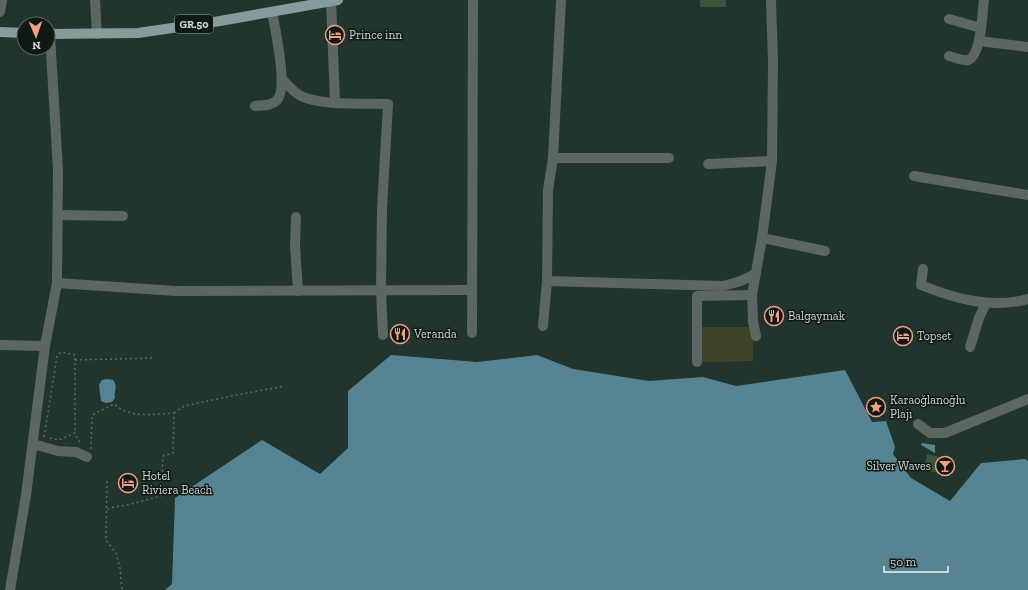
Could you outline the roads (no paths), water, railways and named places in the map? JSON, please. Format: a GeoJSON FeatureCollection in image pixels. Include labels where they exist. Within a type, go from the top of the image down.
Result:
{"type":"FeatureCollection","features":[{"type":"Feature","properties":{"kind":"main road","name":"GR.50"},"geometry":{"type":"LineString","coordinates":[[56,35],[138,33],[335,1]]}},
{"type":"Feature","properties":{"kind":"main road"},"geometry":{"type":"LineString","coordinates":[[0,32],[16,33]]}},
{"type":"Feature","properties":{"kind":"street"},"geometry":{"type":"LineString","coordinates":[[0,12],[2,0]]}},
{"type":"Feature","properties":{"kind":"street"},"geometry":{"type":"LineString","coordinates":[[96,0],[97,34]]}},
{"type":"Feature","properties":{"kind":"street"},"geometry":{"type":"LineString","coordinates":[[472,333],[473,0]]}},
{"type":"Feature","properties":{"kind":"street"},"geometry":{"type":"LineString","coordinates":[[543,326],[548,281],[548,190],[553,158],[561,0]]}},
{"type":"Feature","properties":{"kind":"street"},"geometry":{"type":"LineString","coordinates":[[756,336],[752,295],[762,238],[772,161],[773,61],[771,0]]}},
{"type":"Feature","properties":{"kind":"street"},"geometry":{"type":"LineString","coordinates":[[950,56],[962,61],[970,59],[975,54],[979,41],[984,0]]}},
{"type":"Feature","properties":{"kind":"street"},"geometry":{"type":"LineString","coordinates":[[335,1],[335,102]]}},
{"type":"Feature","properties":{"kind":"street"},"geometry":{"type":"LineString","coordinates":[[255,106],[270,104],[276,101],[280,94],[282,79],[272,12]]}},
{"type":"Feature","properties":{"kind":"street"},"geometry":{"type":"LineString","coordinates":[[949,20],[980,28]]}},
{"type":"Feature","properties":{"kind":"street"},"geometry":{"type":"LineString","coordinates":[[979,41],[1028,47]]}},
{"type":"Feature","properties":{"kind":"street"},"geometry":{"type":"LineString","coordinates":[[10,590],[26,495],[45,346],[57,283],[58,170],[50,56]]}},
{"type":"Feature","properties":{"kind":"street"},"geometry":{"type":"LineString","coordinates":[[282,79],[300,96],[314,100],[388,104],[382,209],[381,291],[383,335]]}},
{"type":"Feature","properties":{"kind":"street"},"geometry":{"type":"LineString","coordinates":[[553,158],[669,158]]}},
{"type":"Feature","properties":{"kind":"street"},"geometry":{"type":"LineString","coordinates":[[708,164],[772,161]]}},
{"type":"Feature","properties":{"kind":"street"},"geometry":{"type":"LineString","coordinates":[[914,176],[1028,194]]}},
{"type":"Feature","properties":{"kind":"street"},"geometry":{"type":"LineString","coordinates":[[58,215],[123,216]]}},
{"type":"Feature","properties":{"kind":"street"},"geometry":{"type":"LineString","coordinates":[[296,217],[295,246],[298,291]]}},
{"type":"Feature","properties":{"kind":"street"},"geometry":{"type":"LineString","coordinates":[[762,238],[825,251]]}},
{"type":"Feature","properties":{"kind":"street"},"geometry":{"type":"LineString","coordinates":[[923,269],[921,285],[942,294],[986,303],[1017,302],[1028,299]]}},
{"type":"Feature","properties":{"kind":"street"},"geometry":{"type":"LineString","coordinates":[[548,281],[723,286],[741,281],[755,274]]}},
{"type":"Feature","properties":{"kind":"street"},"geometry":{"type":"LineString","coordinates":[[57,283],[176,291],[472,290]]}},
{"type":"Feature","properties":{"kind":"street"},"geometry":{"type":"LineString","coordinates":[[696,362],[697,296],[752,295]]}},
{"type":"Feature","properties":{"kind":"street"},"geometry":{"type":"LineString","coordinates":[[970,347],[979,318],[986,303]]}},
{"type":"Feature","properties":{"kind":"street"},"geometry":{"type":"LineString","coordinates":[[0,345],[45,346]]}},
{"type":"Feature","properties":{"kind":"street"},"geometry":{"type":"LineString","coordinates":[[918,424],[930,433],[945,433],[1028,399]]}},
{"type":"Feature","properties":{"kind":"street"},"geometry":{"type":"LineString","coordinates":[[33,444],[58,451],[87,453]]}},
{"type":"Feature","properties":{"kind":"water"},"geometry":{"type":"Polygon","coordinates":[[[391,355],[477,362],[537,355],[573,369],[649,381],[703,377],[736,386],[845,370],[872,422],[886,421],[895,447],[893,454],[911,478],[950,501],[981,463],[1025,459],[1028,461],[1028,590],[165,590],[172,584],[175,498],[262,440],[320,474],[348,448],[348,391],[391,355]]]}},
{"type":"Feature","properties":{"kind":"water"},"geometry":{"type":"Polygon","coordinates":[[[102,380],[113,380],[116,387],[115,398],[112,402],[106,403],[101,401],[99,385],[102,380]]]}},
{"type":"Feature","properties":{"kind":"water"},"geometry":{"type":"Polygon","coordinates":[[[922,443],[935,445],[935,453],[921,445],[922,443]]]}},
{"type":"Feature","properties":{"kind":"place","name":"Prince inn"},"geometry":{"type":"Point","coordinates":[335,35]}},
{"type":"Feature","properties":{"kind":"place","name":"Balgaymak"},"geometry":{"type":"Point","coordinates":[774,316]}},
{"type":"Feature","properties":{"kind":"place","name":"Veranda"},"geometry":{"type":"Point","coordinates":[400,334]}},
{"type":"Feature","properties":{"kind":"place","name":"Topset"},"geometry":{"type":"Point","coordinates":[903,336]}},
{"type":"Feature","properties":{"kind":"place","name":"Karaoğlanoğlu Plajı"},"geometry":{"type":"Point","coordinates":[876,407]}},
{"type":"Feature","properties":{"kind":"place","name":"Silver Waves"},"geometry":{"type":"Point","coordinates":[945,466]}},
{"type":"Feature","properties":{"kind":"place","name":"Hotel Riviera Beach"},"geometry":{"type":"Point","coordinates":[128,483]}}]}
